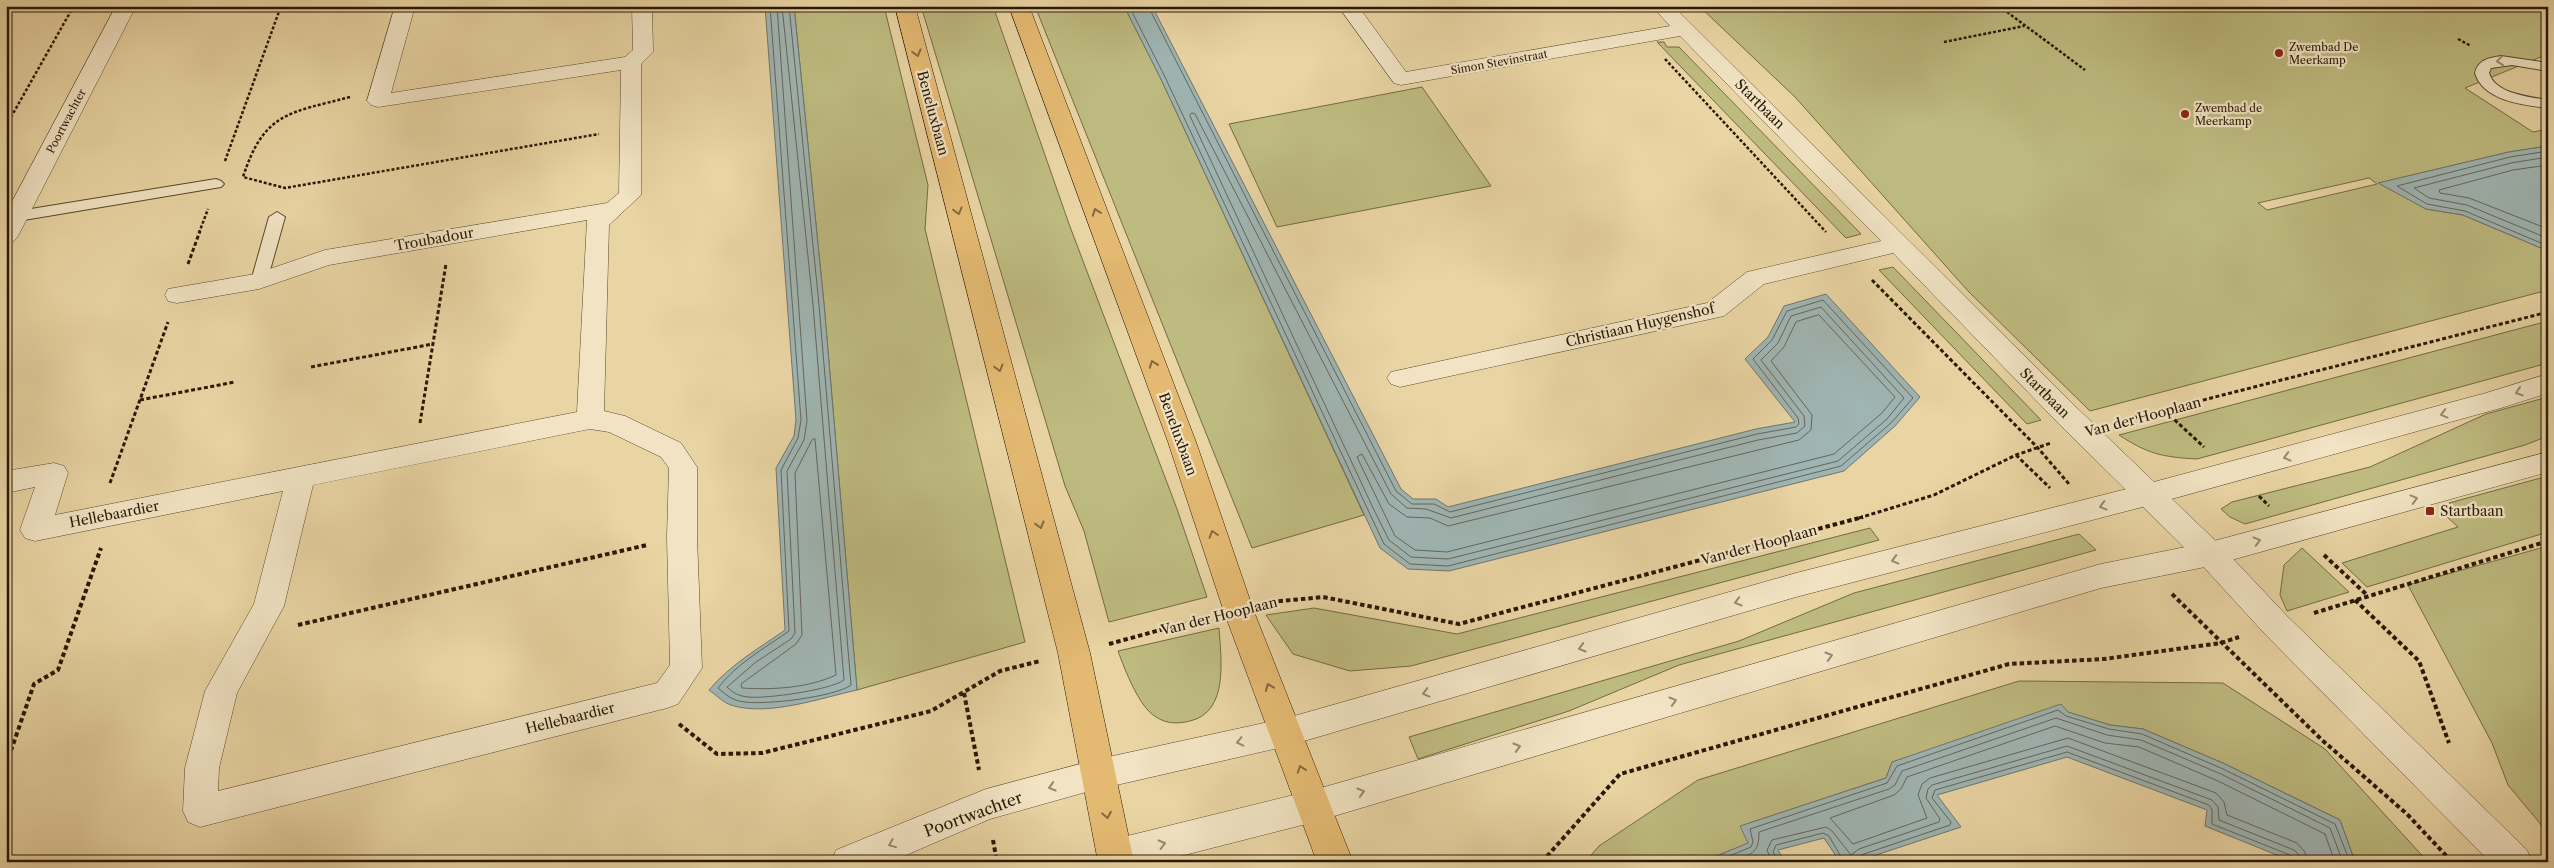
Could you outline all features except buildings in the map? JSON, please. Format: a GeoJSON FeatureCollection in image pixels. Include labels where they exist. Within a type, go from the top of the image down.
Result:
{"type":"FeatureCollection","features":[{"type":"Feature","properties":{"kind":"main road","name":"Beneluxbaan"},"geometry":{"type":"LineString","coordinates":[[905,6],[1074,653],[1099,774],[1109,860]]}},
{"type":"Feature","properties":{"kind":"main road","name":"Beneluxbaan"},"geometry":{"type":"LineString","coordinates":[[1019,6],[1182,442],[1238,609],[1287,732],[1335,862]]}},
{"type":"Feature","properties":{"kind":"street","name":"Poortwachter"},"geometry":{"type":"LineString","coordinates":[[6,236],[11,217],[126,6]]}},
{"type":"Feature","properties":{"kind":"street"},"geometry":{"type":"LineString","coordinates":[[405,6],[378,101],[631,62],[643,52],[642,6]]}},
{"type":"Feature","properties":{"kind":"street","name":"Simon Stevinstraat"},"geometry":{"type":"LineString","coordinates":[[1348,6],[1401,79],[1686,29]]}},
{"type":"Feature","properties":{"kind":"street","name":"Startbaan"},"geometry":{"type":"LineString","coordinates":[[1662,6],[2085,433],[2210,554],[2276,625],[2514,862]]}},
{"type":"Feature","properties":{"kind":"street"},"geometry":{"type":"LineString","coordinates":[[590,419],[597,223],[630,195],[631,62]]}},
{"type":"Feature","properties":{"kind":"street","name":"Troubadour"},"geometry":{"type":"LineString","coordinates":[[177,296],[259,281],[325,258],[612,209]]}},
{"type":"Feature","properties":{"kind":"street","name":"Christiaan Huygenshof"},"geometry":{"type":"LineString","coordinates":[[1400,378],[1715,310],[1756,278],[1899,244]]}},
{"type":"Feature","properties":{"kind":"street"},"geometry":{"type":"LineString","coordinates":[[1099,774],[1287,732],[1796,586],[2232,472],[2491,401],[2548,383]]}},
{"type":"Feature","properties":{"kind":"street","name":"Hellebaardier"},"geometry":{"type":"LineString","coordinates":[[6,482],[54,473],[34,530],[106,515],[301,476],[416,453],[590,419],[615,423],[671,450],[683,468],[682,536],[686,668],[667,694],[200,811],[202,768],[221,691],[269,606],[301,476]]}},
{"type":"Feature","properties":{"kind":"street"},"geometry":{"type":"LineString","coordinates":[[1109,860],[1314,806],[2101,576],[2210,554],[2548,462]]}},
{"type":"Feature","properties":{"kind":"street","name":"Poortwachter"},"geometry":{"type":"LineString","coordinates":[[848,862],[986,805],[1099,774]]}},
{"type":"Feature","properties":{"kind":"lane"},"geometry":{"type":"LineString","coordinates":[[2548,67],[2517,60],[2502,60],[2485,65],[2482,70],[2483,77],[2491,86],[2518,98],[2548,104]]}},
{"type":"Feature","properties":{"kind":"lane"},"geometry":{"type":"LineString","coordinates":[[11,217],[216,184]]}},
{"type":"Feature","properties":{"kind":"lane"},"geometry":{"type":"LineString","coordinates":[[259,281],[277,217]]}},
{"type":"Feature","properties":{"kind":"path"},"geometry":{"type":"LineString","coordinates":[[6,126],[72,9],[79,6]]}},
{"type":"Feature","properties":{"kind":"path"},"geometry":{"type":"LineString","coordinates":[[6,765],[34,684],[58,670],[140,400],[281,6]]}},
{"type":"Feature","properties":{"kind":"path"},"geometry":{"type":"LineString","coordinates":[[1614,6],[1848,256],[2037,448],[2092,509]]}},
{"type":"Feature","properties":{"kind":"path"},"geometry":{"type":"LineString","coordinates":[[1999,6],[2085,70]]}},
{"type":"Feature","properties":{"kind":"path"},"geometry":{"type":"LineString","coordinates":[[1944,42],[2025,26]]}},
{"type":"Feature","properties":{"kind":"path"},"geometry":{"type":"LineString","coordinates":[[382,88],[287,115],[264,132],[253,149],[243,177],[285,188],[631,128]]}},
{"type":"Feature","properties":{"kind":"path"},"geometry":{"type":"LineString","coordinates":[[416,453],[451,236]]}},
{"type":"Feature","properties":{"kind":"path","name":"Van der Hooplaan"},"geometry":{"type":"LineString","coordinates":[[667,694],[680,726],[717,754],[762,754],[931,711],[1000,671],[1238,609],[1277,601],[1323,597],[1459,624],[1836,525],[1934,495],[2016,455],[2164,410],[2548,312]]}},
{"type":"Feature","properties":{"kind":"path"},"geometry":{"type":"LineString","coordinates":[[311,367],[433,344]]}},
{"type":"Feature","properties":{"kind":"path"},"geometry":{"type":"LineString","coordinates":[[140,400],[235,382]]}},
{"type":"Feature","properties":{"kind":"path"},"geometry":{"type":"LineString","coordinates":[[2164,410],[2367,594]]}},
{"type":"Feature","properties":{"kind":"path"},"geometry":{"type":"LineString","coordinates":[[2016,455],[2056,494]]}},
{"type":"Feature","properties":{"kind":"path"},"geometry":{"type":"LineString","coordinates":[[252,636],[682,536]]}},
{"type":"Feature","properties":{"kind":"path"},"geometry":{"type":"LineString","coordinates":[[1542,862],[1620,774],[2009,664],[2104,659],[2221,643],[2355,600],[2367,594],[2548,541]]}},
{"type":"Feature","properties":{"kind":"path"},"geometry":{"type":"LineString","coordinates":[[2145,567],[2322,740],[2407,814],[2452,862]]}},
{"type":"Feature","properties":{"kind":"path"},"geometry":{"type":"LineString","coordinates":[[2355,600],[2419,661],[2449,745]]}},
{"type":"Feature","properties":{"kind":"path"},"geometry":{"type":"LineString","coordinates":[[2407,814],[2450,798]]}},
{"type":"Feature","properties":{"kind":"path"},"geometry":{"type":"LineString","coordinates":[[6,856],[14,862]]}},
{"type":"Feature","properties":{"kind":"shaded area"},"geometry":{"type":"Polygon","coordinates":[[[794,6],[884,6],[928,185],[925,229],[1025,642],[857,690],[824,304],[794,6]]]}},
{"type":"Feature","properties":{"kind":"shaded area"},"geometry":{"type":"Polygon","coordinates":[[[921,6],[993,6],[1069,224],[1177,509],[1207,597],[1109,622],[1084,531],[1065,486],[921,6]]]}},
{"type":"Feature","properties":{"kind":"shaded area"},"geometry":{"type":"Polygon","coordinates":[[[1035,6],[1124,6],[1160,77],[1364,515],[1252,548],[1035,6]]]}},
{"type":"Feature","properties":{"kind":"shaded area"},"geometry":{"type":"Polygon","coordinates":[[[1699,6],[2548,6],[2548,54],[2465,88],[2533,132],[2548,129],[2548,146],[2509,152],[2379,183],[2426,209],[2463,215],[2541,248],[2548,247],[2548,290],[2090,411],[1968,291],[1795,97],[1699,6]],[[2369,178],[2258,203],[2267,210],[2377,184],[2369,178]]]}},
{"type":"Feature","properties":{"kind":"shaded area"},"geometry":{"type":"Polygon","coordinates":[[[1657,42],[1664,42],[1667,47],[1679,47],[1861,234],[1846,238],[1657,42]]]}},
{"type":"Feature","properties":{"kind":"shaded area"},"geometry":{"type":"Polygon","coordinates":[[[1422,87],[1491,186],[1277,227],[1229,124],[1422,87]]]}},
{"type":"Feature","properties":{"kind":"shaded area"},"geometry":{"type":"Polygon","coordinates":[[[1893,267],[2041,420],[2027,424],[1879,270],[1893,267]]]}},
{"type":"Feature","properties":{"kind":"shaded area"},"geometry":{"type":"Polygon","coordinates":[[[2548,321],[2548,363],[2197,459],[2156,453],[2138,446],[2119,435],[2548,321]]]}},
{"type":"Feature","properties":{"kind":"shaded area"},"geometry":{"type":"Polygon","coordinates":[[[2548,397],[2548,436],[2525,445],[2245,524],[2230,517],[2221,509],[2232,502],[2370,467],[2486,414],[2548,397]]]}},
{"type":"Feature","properties":{"kind":"shaded area"},"geometry":{"type":"Polygon","coordinates":[[[2548,476],[2548,532],[2367,587],[2342,563],[2458,527],[2446,516],[2458,512],[2449,503],[2548,476]]]}},
{"type":"Feature","properties":{"kind":"shaded area"},"geometry":{"type":"Polygon","coordinates":[[[1870,528],[1879,540],[1411,666],[1350,671],[1293,654],[1266,615],[1314,608],[1457,634],[1870,528]]]}},
{"type":"Feature","properties":{"kind":"shaded area"},"geometry":{"type":"Polygon","coordinates":[[[2079,534],[2096,550],[1679,665],[1569,711],[1418,759],[1409,737],[1739,641],[1854,593],[2079,534]]]}},
{"type":"Feature","properties":{"kind":"shaded area"},"geometry":{"type":"Polygon","coordinates":[[[2548,546],[2548,833],[2508,785],[2492,743],[2408,585],[2548,546]]]}},
{"type":"Feature","properties":{"kind":"shaded area"},"geometry":{"type":"Polygon","coordinates":[[[2302,548],[2349,592],[2287,611],[2280,595],[2284,565],[2302,548]]]}},
{"type":"Feature","properties":{"kind":"shaded area"},"geometry":{"type":"Polygon","coordinates":[[[1219,628],[1221,654],[1220,683],[1217,696],[1211,707],[1203,716],[1186,722],[1168,722],[1156,717],[1138,697],[1118,651],[1219,628]]]}},
{"type":"Feature","properties":{"kind":"shaded area"},"geometry":{"type":"Polygon","coordinates":[[[2019,681],[2223,683],[2325,749],[2428,862],[2355,862],[2340,820],[2225,764],[2143,729],[2110,725],[2067,712],[1892,762],[1886,778],[1741,826],[1749,843],[1702,862],[1585,862],[1599,846],[1698,780],[2019,681]]]}},
{"type":"Feature","properties":{"kind":"water"},"geometry":{"type":"Polygon","coordinates":[[[765,6],[794,6],[824,304],[857,690],[794,705],[761,709],[731,705],[709,690],[717,681],[755,650],[785,630],[776,468],[794,436],[796,420],[765,6]]]}},
{"type":"Feature","properties":{"kind":"water"},"geometry":{"type":"Polygon","coordinates":[[[1124,6],[1152,6],[1401,489],[1413,499],[1436,499],[1448,507],[1756,429],[1795,422],[1745,359],[1768,337],[1784,306],[1826,294],[1920,397],[1895,426],[1844,471],[1449,571],[1408,569],[1380,548],[1160,77],[1124,6]]]}},
{"type":"Feature","properties":{"kind":"water"},"geometry":{"type":"Polygon","coordinates":[[[2548,146],[2548,247],[2541,248],[2463,215],[2426,209],[2378,183],[2509,152],[2548,146]]]}},
{"type":"Feature","properties":{"kind":"water"},"geometry":{"type":"Polygon","coordinates":[[[2061,704],[2068,712],[2110,725],[2143,729],[2225,764],[2340,820],[2355,862],[2294,862],[2205,826],[2207,810],[2067,757],[1937,795],[1961,827],[1855,862],[1840,862],[1824,838],[1778,850],[1785,862],[1702,862],[1748,843],[1740,826],[1886,778],[1892,762],[2061,704]]]}},
{"type":"Feature","properties":{"kind":"place","name":"Zwembad De Meerkamp"},"geometry":{"type":"Point","coordinates":[2279,53]}},
{"type":"Feature","properties":{"kind":"place","name":"Zwembad de Meerkamp"},"geometry":{"type":"Point","coordinates":[2185,114]}},
{"type":"Feature","properties":{"kind":"place","name":"Startbaan"},"geometry":{"type":"Point","coordinates":[2430,511]}}]}
